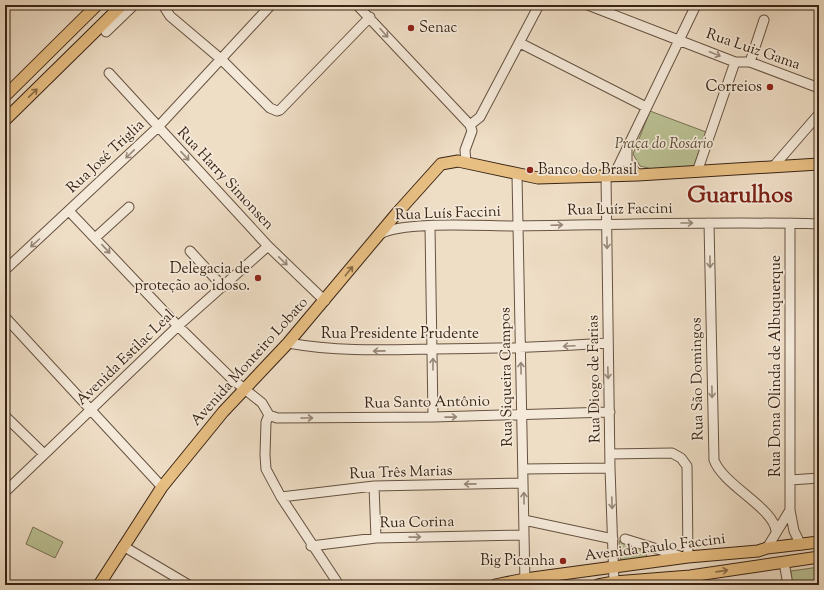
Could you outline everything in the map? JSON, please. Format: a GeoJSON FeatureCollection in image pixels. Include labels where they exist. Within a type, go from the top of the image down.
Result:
{"type":"FeatureCollection","features":[{"type":"Feature","properties":{"kind":"main road"},"geometry":{"type":"LineString","coordinates":[[5,96],[97,5]]}},
{"type":"Feature","properties":{"kind":"main road"},"geometry":{"type":"LineString","coordinates":[[5,120],[122,5]]}},
{"type":"Feature","properties":{"kind":"main road","name":"Avenida Monteiro Lobato"},"geometry":{"type":"LineString","coordinates":[[99,585],[162,487],[245,389],[325,301],[437,168],[451,161],[466,163]]}},
{"type":"Feature","properties":{"kind":"main road"},"geometry":{"type":"LineString","coordinates":[[466,163],[517,175],[538,178],[638,175],[819,164]]}},
{"type":"Feature","properties":{"kind":"main road","name":"Avenida Paulo Faccini"},"geometry":{"type":"LineString","coordinates":[[495,585],[525,582],[613,567],[686,557],[762,550],[819,542]]}},
{"type":"Feature","properties":{"kind":"main road"},"geometry":{"type":"LineString","coordinates":[[689,580],[694,567],[701,561],[744,556],[762,550]]}},
{"type":"Feature","properties":{"kind":"main road","name":"Avenida Paulo Faccini"},"geometry":{"type":"LineString","coordinates":[[598,585],[614,582],[689,580],[784,562],[819,558]]}},
{"type":"Feature","properties":{"kind":"main road"},"geometry":{"type":"LineString","coordinates":[[614,582],[629,585]]}},
{"type":"Feature","properties":{"kind":"street"},"geometry":{"type":"LineString","coordinates":[[106,32],[134,5]]}},
{"type":"Feature","properties":{"kind":"street"},"geometry":{"type":"LineString","coordinates":[[163,5],[170,16],[218,57],[270,108],[274,110],[280,110],[370,17]]}},
{"type":"Feature","properties":{"kind":"street","name":"Rua José Triglia"},"geometry":{"type":"LineString","coordinates":[[5,270],[158,127],[218,57],[253,25],[271,5]]}},
{"type":"Feature","properties":{"kind":"street"},"geometry":{"type":"LineString","coordinates":[[357,5],[370,17],[470,126],[472,131],[464,154],[466,163]]}},
{"type":"Feature","properties":{"kind":"street"},"geometry":{"type":"LineString","coordinates":[[470,126],[480,117],[539,5]]}},
{"type":"Feature","properties":{"kind":"street","name":"Rua Luiz Gama"},"geometry":{"type":"LineString","coordinates":[[588,5],[735,62],[750,62],[819,88]]}},
{"type":"Feature","properties":{"kind":"street"},"geometry":{"type":"LineString","coordinates":[[606,176],[617,169],[646,106],[696,5]]}},
{"type":"Feature","properties":{"kind":"street"},"geometry":{"type":"LineString","coordinates":[[750,62],[764,20]]}},
{"type":"Feature","properties":{"kind":"street"},"geometry":{"type":"LineString","coordinates":[[520,43],[646,106]]}},
{"type":"Feature","properties":{"kind":"street"},"geometry":{"type":"LineString","coordinates":[[697,172],[735,62]]}},
{"type":"Feature","properties":{"kind":"street","name":"Rua Harry Simonsen"},"geometry":{"type":"LineString","coordinates":[[109,73],[268,246],[325,301]]}},
{"type":"Feature","properties":{"kind":"street"},"geometry":{"type":"LineString","coordinates":[[773,167],[819,114]]}},
{"type":"Feature","properties":{"kind":"street"},"geometry":{"type":"LineString","coordinates":[[626,148],[627,162],[638,175]]}},
{"type":"Feature","properties":{"kind":"street","name":"Rua Siqueira Campos"},"geometry":{"type":"LineString","coordinates":[[517,175],[525,582]]}},
{"type":"Feature","properties":{"kind":"street","name":"Rua Diogo de Farias"},"geometry":{"type":"LineString","coordinates":[[606,176],[610,468],[614,582]]}},
{"type":"Feature","properties":{"kind":"street"},"geometry":{"type":"LineString","coordinates":[[95,238],[129,206]]}},
{"type":"Feature","properties":{"kind":"street"},"geometry":{"type":"LineString","coordinates":[[69,211],[178,326],[262,403],[269,415],[266,422],[266,469],[311,546],[339,585]]}},
{"type":"Feature","properties":{"kind":"street","name":"Rua Luíz Faccini"},"geometry":{"type":"LineString","coordinates":[[518,226],[606,223],[819,224]]}},
{"type":"Feature","properties":{"kind":"street","name":"Rua São Domingos"},"geometry":{"type":"LineString","coordinates":[[709,223],[714,460],[722,473],[773,522],[776,531]]}},
{"type":"Feature","properties":{"kind":"street","name":"Rua Dona Olinda de Albuquerque"},"geometry":{"type":"LineString","coordinates":[[790,223],[790,510],[794,531],[801,545]]}},
{"type":"Feature","properties":{"kind":"street","name":"Rua Luís Faccini"},"geometry":{"type":"LineString","coordinates":[[380,234],[394,228],[518,226]]}},
{"type":"Feature","properties":{"kind":"street"},"geometry":{"type":"LineString","coordinates":[[430,227],[433,418]]}},
{"type":"Feature","properties":{"kind":"street","name":"Avenida Estilac Leal"},"geometry":{"type":"LineString","coordinates":[[5,492],[178,326],[268,246]]}},
{"type":"Feature","properties":{"kind":"street"},"geometry":{"type":"LineString","coordinates":[[190,251],[223,287]]}},
{"type":"Feature","properties":{"kind":"street"},"geometry":{"type":"LineString","coordinates":[[5,317],[90,411],[162,487]]}},
{"type":"Feature","properties":{"kind":"street","name":"Rua Presidente Prudente"},"geometry":{"type":"LineString","coordinates":[[288,343],[339,350],[521,348],[608,343]]}},
{"type":"Feature","properties":{"kind":"street","name":"Rua Santo Antônio"},"geometry":{"type":"LineString","coordinates":[[269,415],[277,418],[433,418],[610,412]]}},
{"type":"Feature","properties":{"kind":"street"},"geometry":{"type":"LineString","coordinates":[[5,416],[44,454]]}},
{"type":"Feature","properties":{"kind":"street"},"geometry":{"type":"LineString","coordinates":[[610,454],[672,453],[681,458],[687,466],[686,557],[625,539]]}},
{"type":"Feature","properties":{"kind":"street"},"geometry":{"type":"LineString","coordinates":[[523,469],[610,468]]}},
{"type":"Feature","properties":{"kind":"street"},"geometry":{"type":"LineString","coordinates":[[791,480],[819,478]]}},
{"type":"Feature","properties":{"kind":"street","name":"Rua Três Marias"},"geometry":{"type":"LineString","coordinates":[[281,497],[374,486],[524,483]]}},
{"type":"Feature","properties":{"kind":"street"},"geometry":{"type":"LineString","coordinates":[[374,486],[376,538]]}},
{"type":"Feature","properties":{"kind":"street"},"geometry":{"type":"LineString","coordinates":[[765,513],[780,517],[790,510]]}},
{"type":"Feature","properties":{"kind":"street"},"geometry":{"type":"LineString","coordinates":[[762,550],[790,510]]}},
{"type":"Feature","properties":{"kind":"street"},"geometry":{"type":"LineString","coordinates":[[524,520],[613,539]]}},
{"type":"Feature","properties":{"kind":"street","name":"Rua Corina"},"geometry":{"type":"LineString","coordinates":[[311,546],[376,538],[524,535]]}},
{"type":"Feature","properties":{"kind":"street"},"geometry":{"type":"LineString","coordinates":[[123,546],[189,585]]}},
{"type":"Feature","properties":{"kind":"street"},"geometry":{"type":"LineString","coordinates":[[646,563],[650,554],[649,546]]}},
{"type":"Feature","properties":{"kind":"street"},"geometry":{"type":"LineString","coordinates":[[784,562],[788,585]]}},
{"type":"Feature","properties":{"kind":"green space","name":"Praça do Rosário"},"geometry":{"type":"Polygon","coordinates":[[[650,111],[706,132],[693,168],[652,169],[640,166],[633,154],[650,111]]]}},
{"type":"Feature","properties":{"kind":"green space"},"geometry":{"type":"Polygon","coordinates":[[[33,527],[63,542],[55,558],[26,544],[33,527]]]}},
{"type":"Feature","properties":{"kind":"green space"},"geometry":{"type":"Polygon","coordinates":[[[619,541],[646,551],[647,560],[621,562],[619,541]]]}},
{"type":"Feature","properties":{"kind":"green space"},"geometry":{"type":"Polygon","coordinates":[[[819,567],[819,585],[791,585],[791,571],[819,567]]]}},
{"type":"Feature","properties":{"kind":"place","name":"Senac"},"geometry":{"type":"Point","coordinates":[411,28]}},
{"type":"Feature","properties":{"kind":"place","name":"Correios"},"geometry":{"type":"Point","coordinates":[770,87]}},
{"type":"Feature","properties":{"kind":"place","name":"Banco do Brasil"},"geometry":{"type":"Point","coordinates":[530,170]}},
{"type":"Feature","properties":{"kind":"place","name":"Delegacia de proteção ao idoso."},"geometry":{"type":"Point","coordinates":[258,278]}},
{"type":"Feature","properties":{"kind":"place","name":"Big Picanha"},"geometry":{"type":"Point","coordinates":[563,561]}},
{"type":"Feature","properties":{"kind":"district","name":"Guarulhos"},"geometry":{"type":"Point","coordinates":[740,196]}}]}
